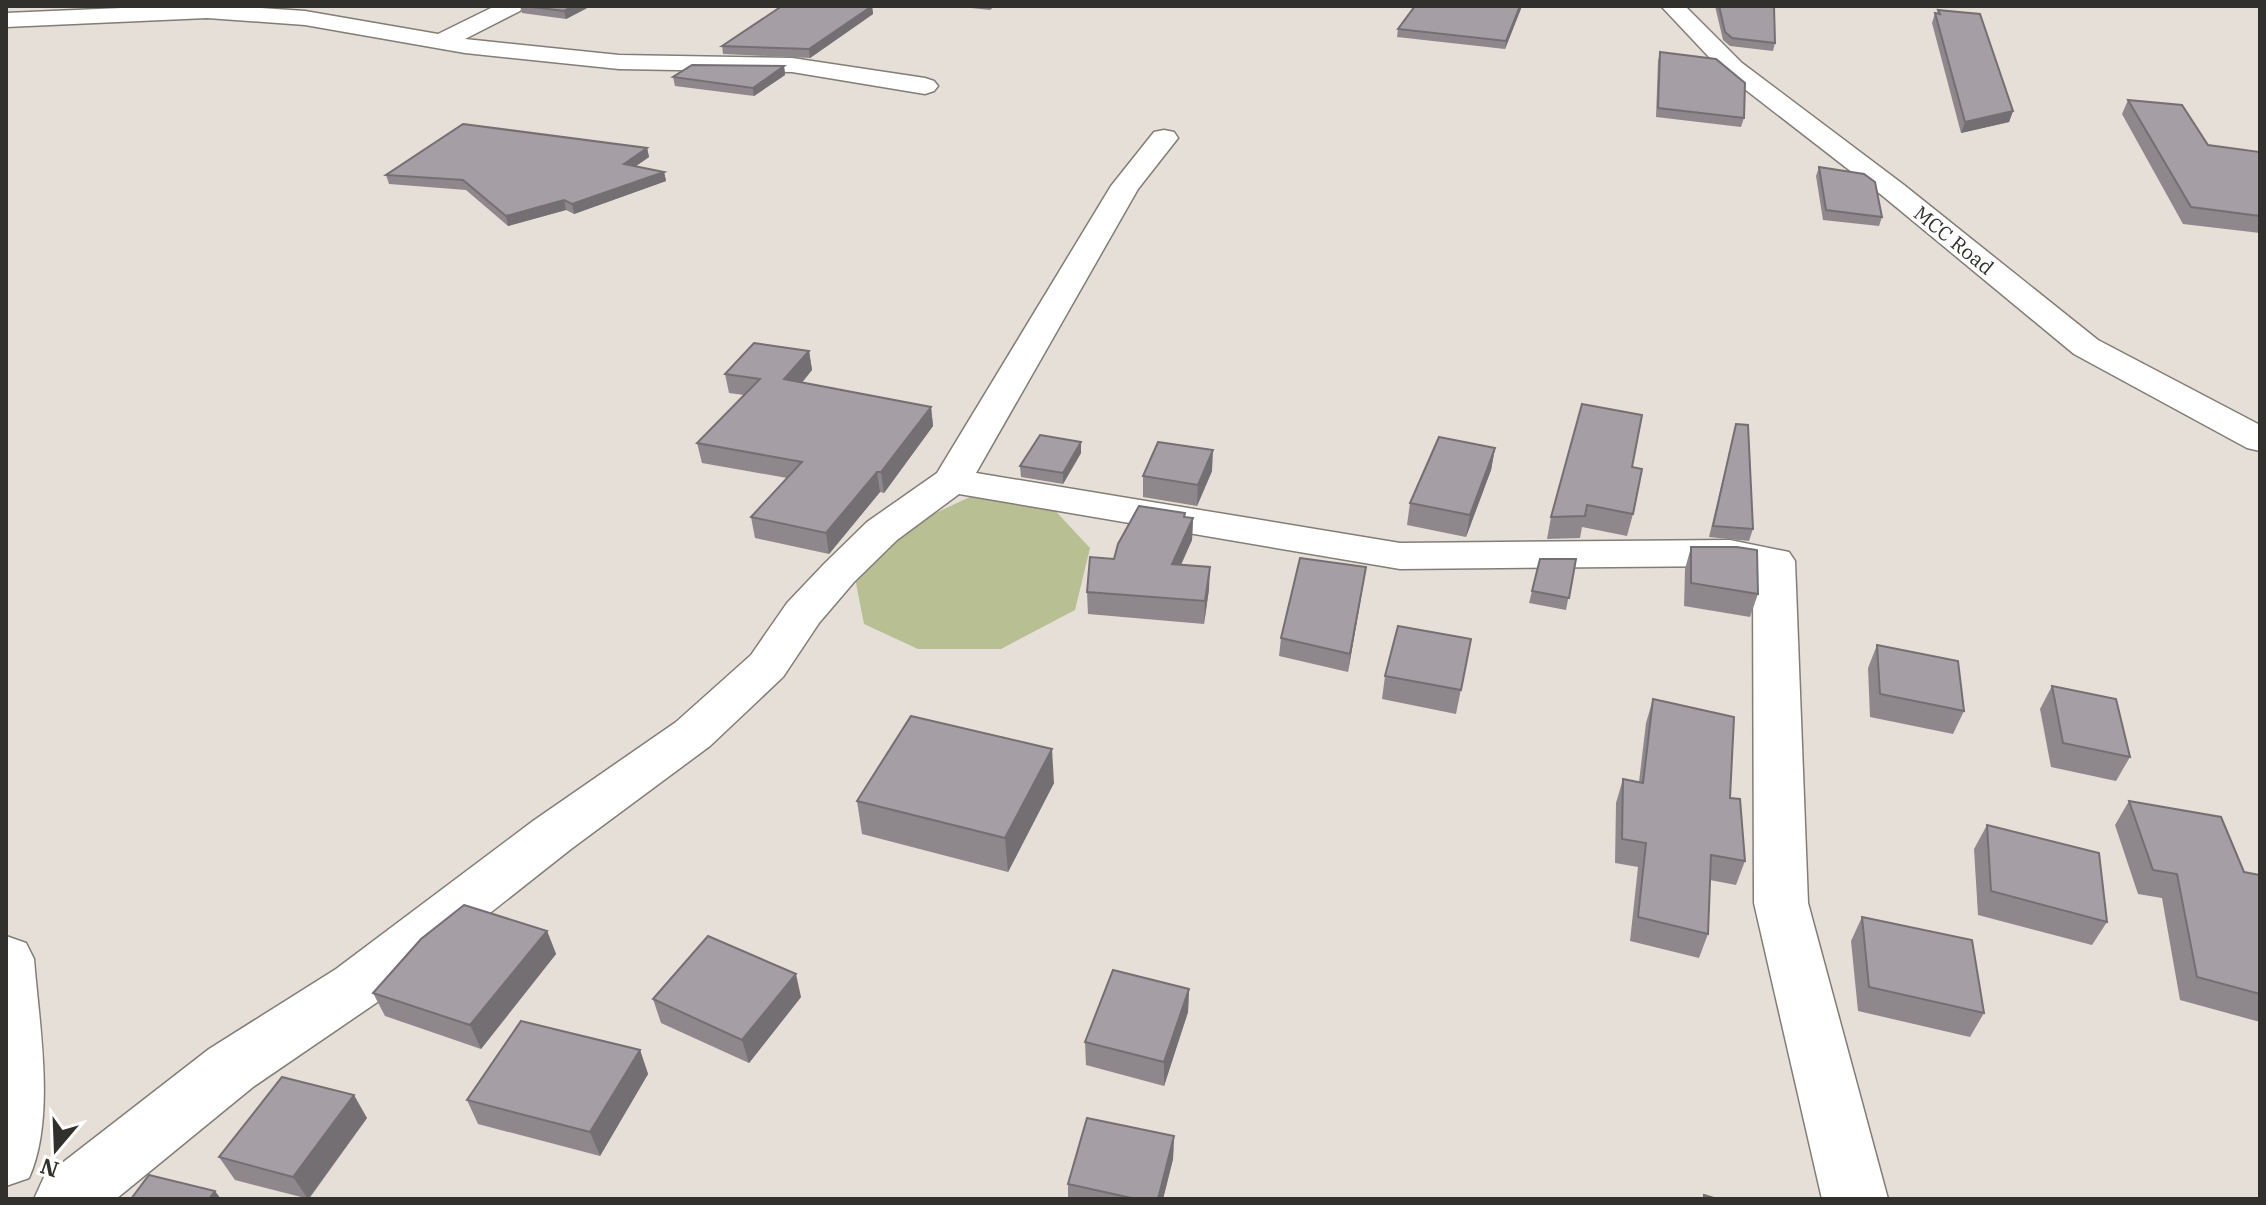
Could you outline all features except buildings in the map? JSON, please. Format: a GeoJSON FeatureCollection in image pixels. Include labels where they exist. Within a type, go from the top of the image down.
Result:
{"type":"FeatureCollection","features":[{"type":"Feature","properties":{"kind":"street"},"geometry":{"type":"LineString","coordinates":[[439,43],[512,6]]}},
{"type":"Feature","properties":{"kind":"street","name":"MCC Road"},"geometry":{"type":"LineString","coordinates":[[1672,6],[1733,68],[1894,191],[2086,347],[2260,440]]}},
{"type":"Feature","properties":{"kind":"street"},"geometry":{"type":"LineString","coordinates":[[6,20],[207,11],[305,18],[439,43],[619,62],[792,65],[925,86]]}},
{"type":"Feature","properties":{"kind":"street"},"geometry":{"type":"LineString","coordinates":[[67,1199],[231,1068],[356,986],[552,835],[693,734],[767,666],[803,613],[882,531],[952,481],[1125,186],[1164,138]]}},
{"type":"Feature","properties":{"kind":"street"},"geometry":{"type":"LineString","coordinates":[[952,481],[1400,556],[1730,553],[1774,561],[1781,903],[1855,1199]]}},
{"type":"Feature","properties":{"kind":"street"},"geometry":{"type":"LineString","coordinates":[[6,959],[12,1089],[6,1157]]}},
{"type":"Feature","properties":{"kind":"green space"},"geometry":{"type":"Polygon","coordinates":[[[974,495],[1049,504],[1090,548],[1075,610],[1001,649],[918,649],[864,624],[854,573],[908,526],[974,495]]]}}]}
